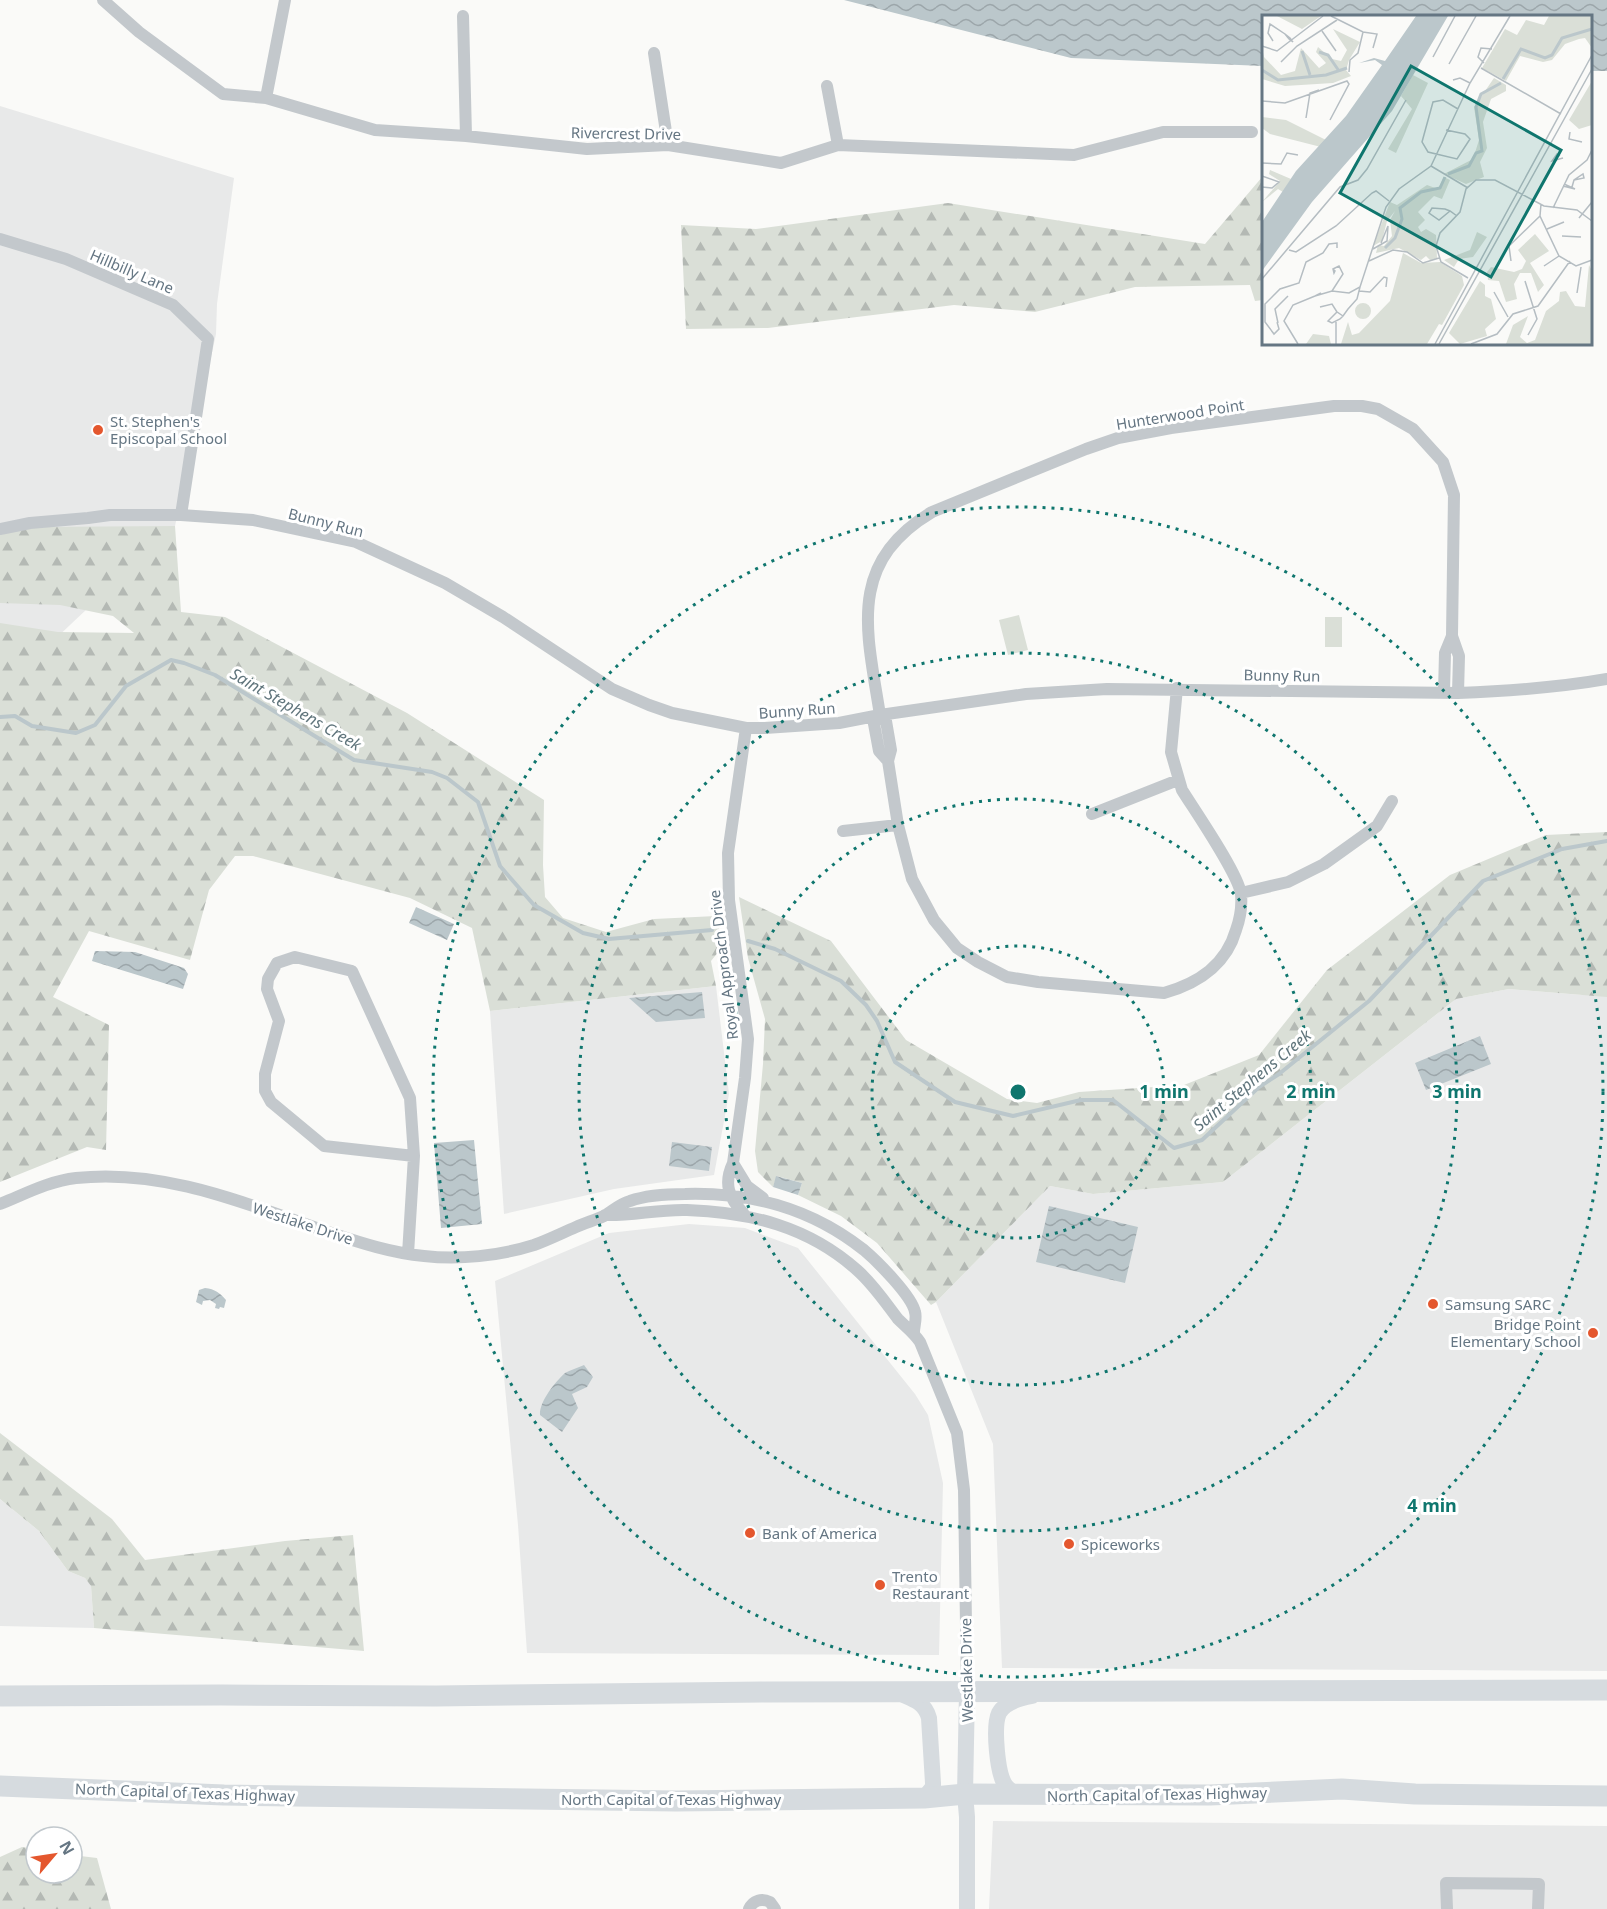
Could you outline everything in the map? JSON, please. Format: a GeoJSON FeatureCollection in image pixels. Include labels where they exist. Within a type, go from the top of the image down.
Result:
{"type":"FeatureCollection","features":[{"type":"Feature","properties":{"kind":"highway"},"geometry":{"type":"LineString","coordinates":[[0,1696],[1607,1690]]}},
{"type":"Feature","properties":{"kind":"highway","name":"North Capital of Texas Highway"},"geometry":{"type":"LineString","coordinates":[[0,1786],[224,1795],[676,1801],[924,1798],[965,1794],[1210,1795],[1342,1789],[1415,1794],[1607,1796]]}},
{"type":"Feature","properties":{"kind":"main road"},"geometry":{"type":"LineString","coordinates":[[1017,1795],[1006,1787],[1000,1776],[996,1731],[999,1712],[1008,1704],[1020,1699],[1053,1691]]}},
{"type":"Feature","properties":{"kind":"main road"},"geometry":{"type":"LineString","coordinates":[[895,1692],[920,1702],[927,1710],[933,1787],[924,1798]]}},
{"type":"Feature","properties":{"kind":"main road","name":"Westlake Drive"},"geometry":{"type":"LineString","coordinates":[[967,1692],[965,1794],[967,1909]]}},
{"type":"Feature","properties":{"kind":"street","name":"Rivercrest Drive"},"geometry":{"type":"LineString","coordinates":[[103,0],[139,32],[223,94],[266,98],[375,130],[466,136],[587,149],[668,145],[781,163],[837,145],[1074,155],[1163,132],[1252,132]]}},
{"type":"Feature","properties":{"kind":"street"},"geometry":{"type":"LineString","coordinates":[[266,98],[285,0]]}},
{"type":"Feature","properties":{"kind":"street"},"geometry":{"type":"LineString","coordinates":[[463,16],[466,136]]}},
{"type":"Feature","properties":{"kind":"street"},"geometry":{"type":"LineString","coordinates":[[654,53],[668,145]]}},
{"type":"Feature","properties":{"kind":"street"},"geometry":{"type":"LineString","coordinates":[[827,86],[837,145]]}},
{"type":"Feature","properties":{"kind":"street","name":"Hillbilly Lane"},"geometry":{"type":"LineString","coordinates":[[0,239],[66,260],[173,305],[208,339],[181,515]]}},
{"type":"Feature","properties":{"kind":"street","name":"Hunterwood Point"},"geometry":{"type":"LineString","coordinates":[[1241,892],[1240,918],[1232,944],[1215,968],[1198,980],[1164,993],[1038,982],[1007,977],[957,948],[934,920],[912,879],[898,825],[888,761],[891,750],[886,721],[880,715],[874,677],[868,627],[868,596],[875,574],[899,537],[932,512],[1118,438],[1171,428],[1334,406],[1362,406],[1377,409],[1413,429],[1443,462],[1454,495],[1452,636],[1459,656],[1458,693]]}},
{"type":"Feature","properties":{"kind":"street","name":"Bunny Run"},"geometry":{"type":"LineString","coordinates":[[0,529],[30,523],[110,514],[181,515],[253,520],[356,542],[445,583],[503,617],[612,689],[672,713],[746,728],[839,723],[1026,694],[1107,689],[1458,693],[1569,686],[1607,679]]}},
{"type":"Feature","properties":{"kind":"street","name":"Hunterwood Point"},"geometry":{"type":"LineString","coordinates":[[1444,692],[1445,653],[1452,636]]}},
{"type":"Feature","properties":{"kind":"street"},"geometry":{"type":"LineString","coordinates":[[1177,688],[1171,753],[1178,780],[1233,873],[1241,892],[1288,882],[1324,864],[1377,826],[1392,801]]}},
{"type":"Feature","properties":{"kind":"street","name":"Royal Approach Drive"},"geometry":{"type":"LineString","coordinates":[[729,1194],[727,1186],[729,1172],[734,1163],[748,1039],[729,900],[728,853],[746,728]]}},
{"type":"Feature","properties":{"kind":"street"},"geometry":{"type":"LineString","coordinates":[[1092,814],[1178,780]]}},
{"type":"Feature","properties":{"kind":"street"},"geometry":{"type":"LineString","coordinates":[[843,831],[898,825]]}},
{"type":"Feature","properties":{"kind":"street"},"geometry":{"type":"LineString","coordinates":[[408,1254],[414,1156],[411,1098],[352,971],[295,957],[277,963],[267,980],[267,989],[279,1021],[265,1074],[265,1091],[271,1102],[324,1146],[414,1156]]}},
{"type":"Feature","properties":{"kind":"street"},"geometry":{"type":"LineString","coordinates":[[734,1163],[747,1186],[766,1200]]}},
{"type":"Feature","properties":{"kind":"street","name":"Westlake Drive"},"geometry":{"type":"LineString","coordinates":[[0,1204],[50,1183],[76,1178],[135,1177],[184,1184],[393,1252],[456,1258],[533,1245],[605,1215],[620,1204],[645,1198],[672,1194],[729,1194],[766,1200],[824,1224],[856,1244],[895,1282],[915,1312],[914,1332]]}},
{"type":"Feature","properties":{"kind":"street"},"geometry":{"type":"LineString","coordinates":[[729,1194],[744,1214]]}},
{"type":"Feature","properties":{"kind":"street","name":"Westlake Drive"},"geometry":{"type":"LineString","coordinates":[[605,1215],[684,1210],[744,1214],[796,1231],[823,1244],[858,1271],[900,1321],[914,1332],[957,1433],[964,1490],[967,1692]]}},
{"type":"Feature","properties":{"kind":"street"},"geometry":{"type":"LineString","coordinates":[[1447,1909],[1446,1883],[1539,1884],[1538,1909]]}},
{"type":"Feature","properties":{"kind":"street"},"geometry":{"type":"LineString","coordinates":[[749,1909],[760,1900],[770,1902],[775,1909]]}},
{"type":"Feature","properties":{"kind":"shaded area","name":"St. Stephen's Episcopal School"},"geometry":{"type":"Polygon","coordinates":[[[0,106],[234,178],[217,304],[216,334],[175,526],[0,691],[0,106]]]}},
{"type":"Feature","properties":{"kind":"shaded area"},"geometry":{"type":"Polygon","coordinates":[[[716,986],[729,1094],[714,1175],[614,1189],[504,1214],[490,1011],[716,986]]]}},
{"type":"Feature","properties":{"kind":"shaded area"},"geometry":{"type":"Polygon","coordinates":[[[1607,988],[1607,1671],[1002,1668],[993,1444],[936,1302],[1050,1186],[1093,1194],[1223,1182],[1456,999],[1509,989],[1582,995],[1607,988]]]}},
{"type":"Feature","properties":{"kind":"shaded area"},"geometry":{"type":"Polygon","coordinates":[[[689,1224],[745,1228],[798,1248],[915,1394],[928,1415],[943,1483],[939,1655],[527,1653],[518,1525],[495,1281],[609,1233],[689,1224]]]}},
{"type":"Feature","properties":{"kind":"shaded area"},"geometry":{"type":"Polygon","coordinates":[[[0,1499],[39,1531],[68,1571],[85,1578],[91,1586],[94,1628],[0,1626],[0,1499]]]}},
{"type":"Feature","properties":{"kind":"shaded area"},"geometry":{"type":"Polygon","coordinates":[[[993,1821],[1607,1826],[1607,1909],[989,1909],[993,1821]]]}},
{"type":"Feature","properties":{"kind":"green space"},"geometry":{"type":"Polygon","coordinates":[[[1262,177],[1262,300],[1255,301],[1250,285],[1135,287],[1035,312],[954,305],[768,328],[686,329],[681,225],[756,229],[948,203],[1205,244],[1262,177]]]}},
{"type":"Feature","properties":{"kind":"green space"},"geometry":{"type":"Polygon","coordinates":[[[175,526],[181,612],[225,617],[407,713],[544,800],[545,897],[563,918],[606,932],[654,919],[716,916],[723,946],[711,961],[716,986],[490,1011],[472,928],[410,898],[253,856],[235,856],[209,890],[190,960],[89,931],[53,997],[109,1025],[106,1150],[87,1147],[0,1182],[0,623],[58,632],[134,633],[113,616],[60,605],[0,603],[0,535],[32,527],[175,526]]]}},
{"type":"Feature","properties":{"kind":"green space"},"geometry":{"type":"Polygon","coordinates":[[[1019,615],[1028,650],[1008,655],[999,620],[1019,615]]]}},
{"type":"Feature","properties":{"kind":"green space"},"geometry":{"type":"Polygon","coordinates":[[[1325,617],[1342,617],[1342,647],[1325,647],[1325,617]]]}},
{"type":"Feature","properties":{"kind":"green space"},"geometry":{"type":"Polygon","coordinates":[[[1607,832],[1607,997],[1509,989],[1456,999],[1223,1182],[1093,1194],[1050,1186],[931,1305],[877,1243],[841,1216],[798,1195],[802,1183],[777,1176],[773,1187],[758,1172],[755,1151],[765,1019],[748,958],[739,897],[831,941],[906,1040],[1007,1099],[1037,1103],[1079,1092],[1184,1085],[1259,1055],[1327,970],[1450,875],[1546,835],[1607,832]]]}},
{"type":"Feature","properties":{"kind":"green space"},"geometry":{"type":"Polygon","coordinates":[[[0,1433],[112,1519],[145,1560],[285,1541],[353,1535],[364,1651],[94,1628],[91,1586],[85,1578],[68,1571],[39,1531],[0,1499],[0,1433]]]}},
{"type":"Feature","properties":{"kind":"green space"},"geometry":{"type":"Polygon","coordinates":[[[24,1847],[24,1885],[84,1885],[84,1856],[97,1858],[111,1909],[0,1909],[0,1857],[24,1847]]]}},
{"type":"Feature","properties":{"kind":"water"},"geometry":{"type":"Polygon","coordinates":[[[844,0],[1607,0],[1607,71],[1592,71],[1592,15],[1262,15],[1262,66],[1071,58],[844,0]]]}},
{"type":"Feature","properties":{"kind":"water"},"geometry":{"type":"Polygon","coordinates":[[[416,907],[454,924],[447,940],[409,923],[416,907]]]}},
{"type":"Feature","properties":{"kind":"water"},"geometry":{"type":"Polygon","coordinates":[[[95,951],[135,952],[184,968],[188,974],[183,989],[92,961],[95,951]]]}},
{"type":"Feature","properties":{"kind":"water"},"geometry":{"type":"Polygon","coordinates":[[[702,992],[705,1018],[656,1022],[629,998],[702,992]]]}},
{"type":"Feature","properties":{"kind":"water"},"geometry":{"type":"Polygon","coordinates":[[[1480,1036],[1491,1064],[1426,1090],[1415,1063],[1480,1036]]]}},
{"type":"Feature","properties":{"kind":"water"},"geometry":{"type":"Polygon","coordinates":[[[474,1140],[482,1224],[441,1228],[434,1143],[474,1140]]]}},
{"type":"Feature","properties":{"kind":"water"},"geometry":{"type":"Polygon","coordinates":[[[672,1142],[712,1147],[709,1171],[669,1166],[672,1142]]]}},
{"type":"Feature","properties":{"kind":"water"},"geometry":{"type":"Polygon","coordinates":[[[776,1176],[802,1183],[798,1195],[773,1187],[776,1176]]]}},
{"type":"Feature","properties":{"kind":"water"},"geometry":{"type":"Polygon","coordinates":[[[1049,1206],[1138,1227],[1125,1283],[1036,1262],[1049,1206]]]}},
{"type":"Feature","properties":{"kind":"water"},"geometry":{"type":"Polygon","coordinates":[[[205,1288],[214,1290],[226,1300],[224,1308],[215,1308],[216,1304],[210,1300],[203,1301],[202,1305],[196,1302],[199,1290],[205,1288]]]}},
{"type":"Feature","properties":{"kind":"water"},"geometry":{"type":"Polygon","coordinates":[[[584,1365],[593,1377],[587,1387],[572,1394],[578,1408],[562,1432],[540,1415],[540,1410],[552,1387],[565,1373],[584,1365]]]}},
{"type":"Feature","properties":{"kind":"waterway","name":"Saint Stephens Creek"},"geometry":{"type":"LineString","coordinates":[[0,717],[15,716],[32,726],[76,733],[95,725],[126,686],[171,660],[184,663],[215,675],[354,760],[432,772],[447,778],[478,802],[500,866],[534,905],[583,933],[609,939],[712,930]]}},
{"type":"Feature","properties":{"kind":"waterway","name":"Saint Stephens Creek"},"geometry":{"type":"LineString","coordinates":[[748,941],[775,949],[841,981],[866,1005],[877,1021],[895,1062],[955,1102],[1013,1116],[1081,1100],[1113,1100],[1174,1148],[1202,1140],[1259,1087],[1279,1074],[1369,1001],[1483,881],[1562,849],[1607,841]]}},
{"type":"Feature","properties":{"kind":"place","name":"St. Stephen's Episcopal School"},"geometry":{"type":"Point","coordinates":[98,430]}},
{"type":"Feature","properties":{"kind":"place","name":"Samsung SARC"},"geometry":{"type":"Point","coordinates":[1433,1304]}},
{"type":"Feature","properties":{"kind":"place","name":"Bridge Point Elementary School"},"geometry":{"type":"Point","coordinates":[1593,1333]}},
{"type":"Feature","properties":{"kind":"place","name":"Bank of America"},"geometry":{"type":"Point","coordinates":[750,1533]}},
{"type":"Feature","properties":{"kind":"place","name":"Spiceworks"},"geometry":{"type":"Point","coordinates":[1069,1544]}},
{"type":"Feature","properties":{"kind":"place","name":"Trento Restaurant"},"geometry":{"type":"Point","coordinates":[880,1585]}}]}
